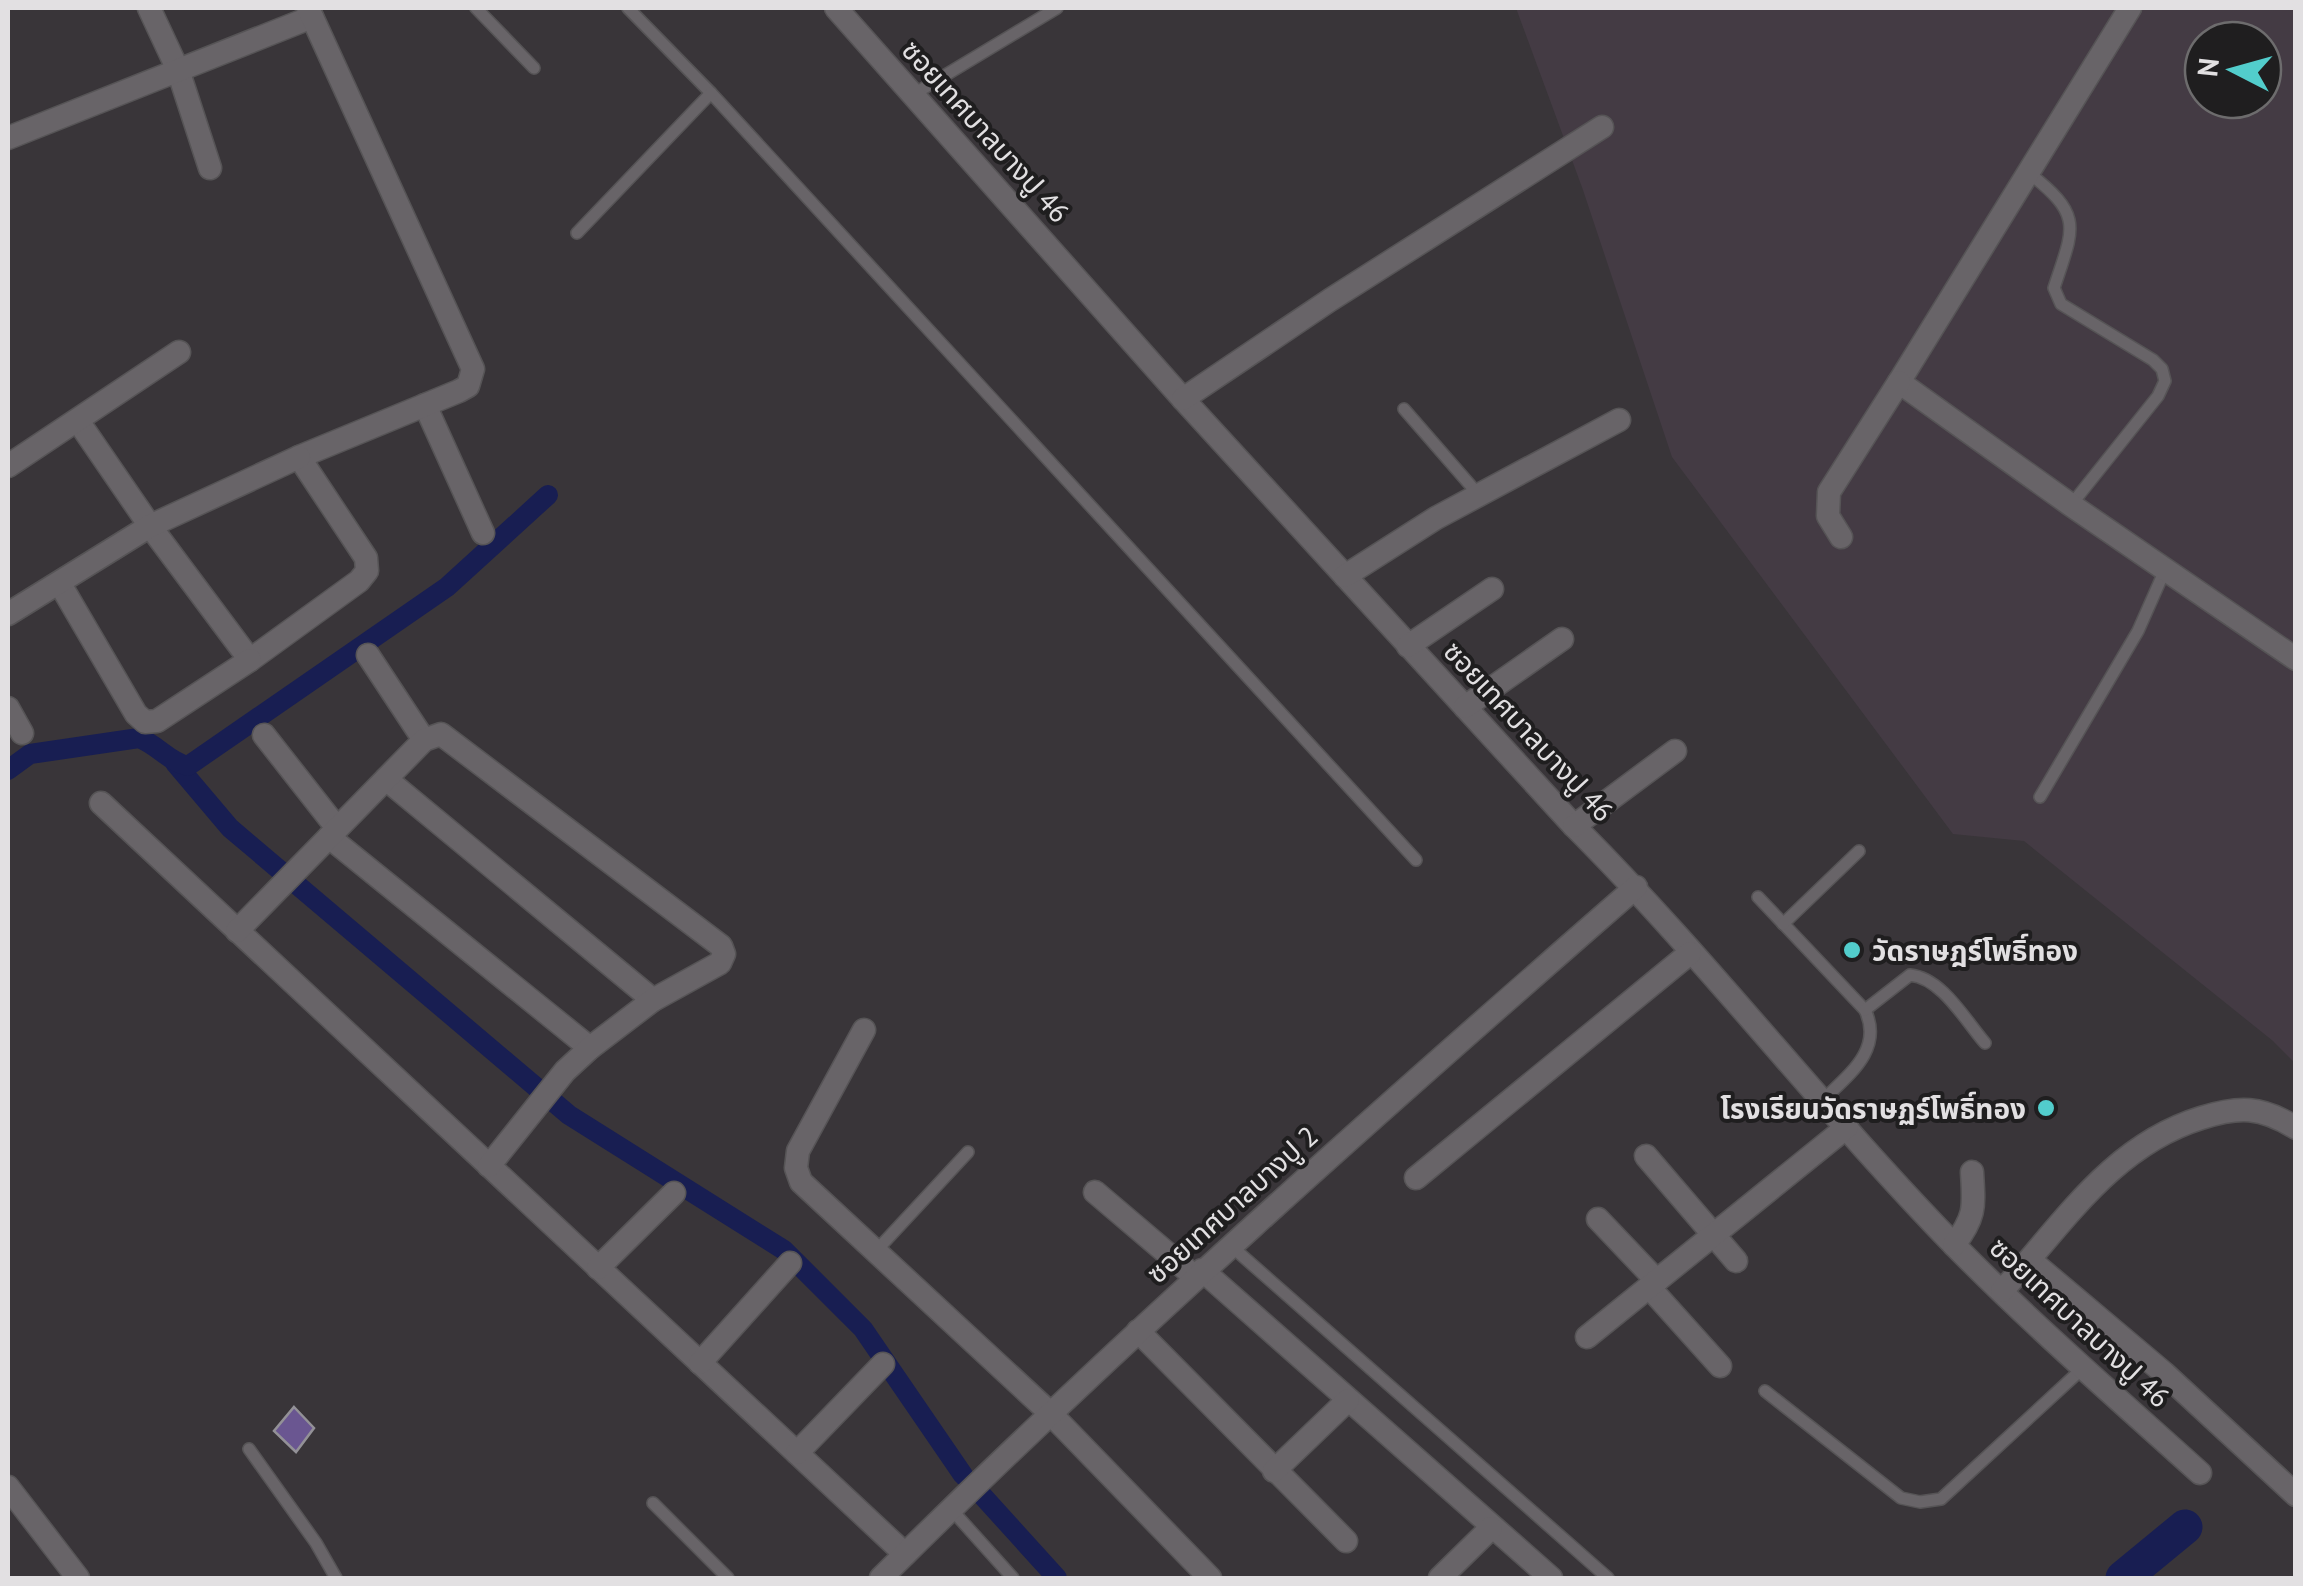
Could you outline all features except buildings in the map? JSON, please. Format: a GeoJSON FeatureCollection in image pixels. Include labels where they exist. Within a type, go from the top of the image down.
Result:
{"type":"FeatureCollection","features":[{"type":"Feature","properties":{"kind":"street"},"geometry":{"type":"LineString","coordinates":[[149,8],[178,70],[210,168]]}},
{"type":"Feature","properties":{"kind":"street","name":"ซอยเทศบาลบางปู 46"},"geometry":{"type":"LineString","coordinates":[[836,8],[1408,646],[1574,826],[1636,887],[1690,954],[1954,1245],[2200,1474]]}},
{"type":"Feature","properties":{"kind":"street"},"geometry":{"type":"LineString","coordinates":[[1841,537],[1828,516],[1829,492],[2130,8]]}},
{"type":"Feature","properties":{"kind":"street"},"geometry":{"type":"LineString","coordinates":[[8,138],[310,12],[473,369],[468,386],[299,457],[150,526],[8,614]]}},
{"type":"Feature","properties":{"kind":"street"},"geometry":{"type":"LineString","coordinates":[[1183,398],[1602,127]]}},
{"type":"Feature","properties":{"kind":"street"},"geometry":{"type":"LineString","coordinates":[[8,466],[178,352]]}},
{"type":"Feature","properties":{"kind":"street"},"geometry":{"type":"LineString","coordinates":[[1899,382],[2296,659]]}},
{"type":"Feature","properties":{"kind":"street"},"geometry":{"type":"LineString","coordinates":[[425,405],[483,533]]}},
{"type":"Feature","properties":{"kind":"street"},"geometry":{"type":"LineString","coordinates":[[78,420],[150,526],[250,660]]}},
{"type":"Feature","properties":{"kind":"street"},"geometry":{"type":"LineString","coordinates":[[1345,576],[1478,494],[1619,420]]}},
{"type":"Feature","properties":{"kind":"street"},"geometry":{"type":"LineString","coordinates":[[60,584],[136,714],[145,722],[157,721],[360,582],[367,571],[366,558],[299,457]]}},
{"type":"Feature","properties":{"kind":"street"},"geometry":{"type":"LineString","coordinates":[[1408,646],[1492,589]]}},
{"type":"Feature","properties":{"kind":"street"},"geometry":{"type":"LineString","coordinates":[[1465,707],[1562,639]]}},
{"type":"Feature","properties":{"kind":"street"},"geometry":{"type":"LineString","coordinates":[[368,655],[424,740]]}},
{"type":"Feature","properties":{"kind":"street"},"geometry":{"type":"LineString","coordinates":[[8,708],[22,733]]}},
{"type":"Feature","properties":{"kind":"street"},"geometry":{"type":"LineString","coordinates":[[238,930],[434,734],[447,737],[722,946],[720,963],[652,1000],[565,1071],[489,1166]]}},
{"type":"Feature","properties":{"kind":"street"},"geometry":{"type":"LineString","coordinates":[[264,735],[333,833],[590,1048]]}},
{"type":"Feature","properties":{"kind":"street"},"geometry":{"type":"LineString","coordinates":[[1574,826],[1675,751]]}},
{"type":"Feature","properties":{"kind":"street"},"geometry":{"type":"LineString","coordinates":[[386,779],[652,1000]]}},
{"type":"Feature","properties":{"kind":"street"},"geometry":{"type":"LineString","coordinates":[[101,803],[906,1554]]}},
{"type":"Feature","properties":{"kind":"street","name":"ซอยเทศบาลบางปู 2"},"geometry":{"type":"LineString","coordinates":[[881,1578],[1198,1273],[1636,887]]}},
{"type":"Feature","properties":{"kind":"street"},"geometry":{"type":"LineString","coordinates":[[1416,1178],[1690,954]]}},
{"type":"Feature","properties":{"kind":"street"},"geometry":{"type":"LineString","coordinates":[[864,1030],[798,1151],[796,1168],[802,1182],[1050,1412],[1210,1578]]}},
{"type":"Feature","properties":{"kind":"street"},"geometry":{"type":"LineString","coordinates":[[2002,1292],[2112,1168],[2127,1154],[2170,1128],[2234,1108],[2274,1114],[2296,1128]]}},
{"type":"Feature","properties":{"kind":"street"},"geometry":{"type":"LineString","coordinates":[[1587,1337],[1847,1127]]}},
{"type":"Feature","properties":{"kind":"street"},"geometry":{"type":"LineString","coordinates":[[1646,1156],[1736,1261]]}},
{"type":"Feature","properties":{"kind":"street"},"geometry":{"type":"LineString","coordinates":[[1954,1245],[1971,1222],[1972,1172]]}},
{"type":"Feature","properties":{"kind":"street"},"geometry":{"type":"LineString","coordinates":[[1094,1192],[1198,1273],[1550,1578]]}},
{"type":"Feature","properties":{"kind":"street"},"geometry":{"type":"LineString","coordinates":[[598,1268],[674,1194]]}},
{"type":"Feature","properties":{"kind":"street"},"geometry":{"type":"LineString","coordinates":[[1598,1219],[1720,1366]]}},
{"type":"Feature","properties":{"kind":"street"},"geometry":{"type":"LineString","coordinates":[[2030,1260],[2164,1373],[2296,1495]]}},
{"type":"Feature","properties":{"kind":"street"},"geometry":{"type":"LineString","coordinates":[[700,1363],[790,1262]]}},
{"type":"Feature","properties":{"kind":"street"},"geometry":{"type":"LineString","coordinates":[[1138,1331],[1346,1540]]}},
{"type":"Feature","properties":{"kind":"street"},"geometry":{"type":"LineString","coordinates":[[797,1452],[883,1364]]}},
{"type":"Feature","properties":{"kind":"street"},"geometry":{"type":"LineString","coordinates":[[1274,1471],[1348,1400]]}},
{"type":"Feature","properties":{"kind":"street"},"geometry":{"type":"LineString","coordinates":[[8,1487],[78,1578]]}},
{"type":"Feature","properties":{"kind":"street"},"geometry":{"type":"LineString","coordinates":[[1440,1578],[1491,1528]]}},
{"type":"Feature","properties":{"kind":"lane"},"geometry":{"type":"LineString","coordinates":[[476,8],[534,68]]}},
{"type":"Feature","properties":{"kind":"lane"},"geometry":{"type":"LineString","coordinates":[[628,8],[711,93],[1416,860]]}},
{"type":"Feature","properties":{"kind":"lane"},"geometry":{"type":"LineString","coordinates":[[914,94],[1056,8]]}},
{"type":"Feature","properties":{"kind":"lane"},"geometry":{"type":"LineString","coordinates":[[577,232],[711,93]]}},
{"type":"Feature","properties":{"kind":"lane"},"geometry":{"type":"LineString","coordinates":[[2029,172],[2052,191],[2070,219],[2071,240],[2054,288],[2061,304],[2153,360],[2162,369],[2165,381],[2158,396],[2071,505]]}},
{"type":"Feature","properties":{"kind":"lane"},"geometry":{"type":"LineString","coordinates":[[1404,409],[1478,494]]}},
{"type":"Feature","properties":{"kind":"lane"},"geometry":{"type":"LineString","coordinates":[[2040,797],[2138,631],[2165,570]]}},
{"type":"Feature","properties":{"kind":"lane"},"geometry":{"type":"LineString","coordinates":[[1784,924],[1859,851]]}},
{"type":"Feature","properties":{"kind":"lane"},"geometry":{"type":"LineString","coordinates":[[1758,897],[1865,1010],[1871,1024],[1870,1042],[1862,1061],[1822,1101]]}},
{"type":"Feature","properties":{"kind":"lane"},"geometry":{"type":"LineString","coordinates":[[1865,1010],[1910,975],[1922,976],[1935,984],[1985,1042]]}},
{"type":"Feature","properties":{"kind":"lane"},"geometry":{"type":"LineString","coordinates":[[876,1251],[968,1152]]}},
{"type":"Feature","properties":{"kind":"lane"},"geometry":{"type":"LineString","coordinates":[[1230,1245],[1608,1578]]}},
{"type":"Feature","properties":{"kind":"lane"},"geometry":{"type":"LineString","coordinates":[[1765,1390],[1902,1498],[1920,1502],[1940,1499],[2083,1368]]}},
{"type":"Feature","properties":{"kind":"lane"},"geometry":{"type":"LineString","coordinates":[[249,1449],[308,1531],[336,1578]]}},
{"type":"Feature","properties":{"kind":"lane"},"geometry":{"type":"LineString","coordinates":[[653,1502],[728,1578]]}},
{"type":"Feature","properties":{"kind":"lane"},"geometry":{"type":"LineString","coordinates":[[951,1509],[1014,1578]]}},
{"type":"Feature","properties":{"kind":"shaded area"},"geometry":{"type":"Polygon","coordinates":[[[1516,8],[2295,8],[2295,1063],[2273,1041],[2024,841],[1953,834],[1672,457],[1583,190],[1516,8]]]}},
{"type":"Feature","properties":{"kind":"waterway"},"geometry":{"type":"LineString","coordinates":[[8,770],[30,754],[139,738],[188,766],[447,587],[548,495]]}},
{"type":"Feature","properties":{"kind":"waterway"},"geometry":{"type":"LineString","coordinates":[[175,763],[230,828],[569,1115],[784,1250],[863,1329],[963,1475]]}},
{"type":"Feature","properties":{"kind":"waterway"},"geometry":{"type":"LineString","coordinates":[[980,1493],[1057,1578]]}},
{"type":"Feature","properties":{"kind":"waterway"},"geometry":{"type":"LineString","coordinates":[[2123,1578],[2185,1527]]}},
{"type":"Feature","properties":{"kind":"place","name":"วัดราษฎร์โพธิ์ทอง"},"geometry":{"type":"Point","coordinates":[1852,950]}},
{"type":"Feature","properties":{"kind":"place","name":"โรงเรียนวัดราษฏร์โพธิ์ทอง"},"geometry":{"type":"Point","coordinates":[2046,1108]}}]}
